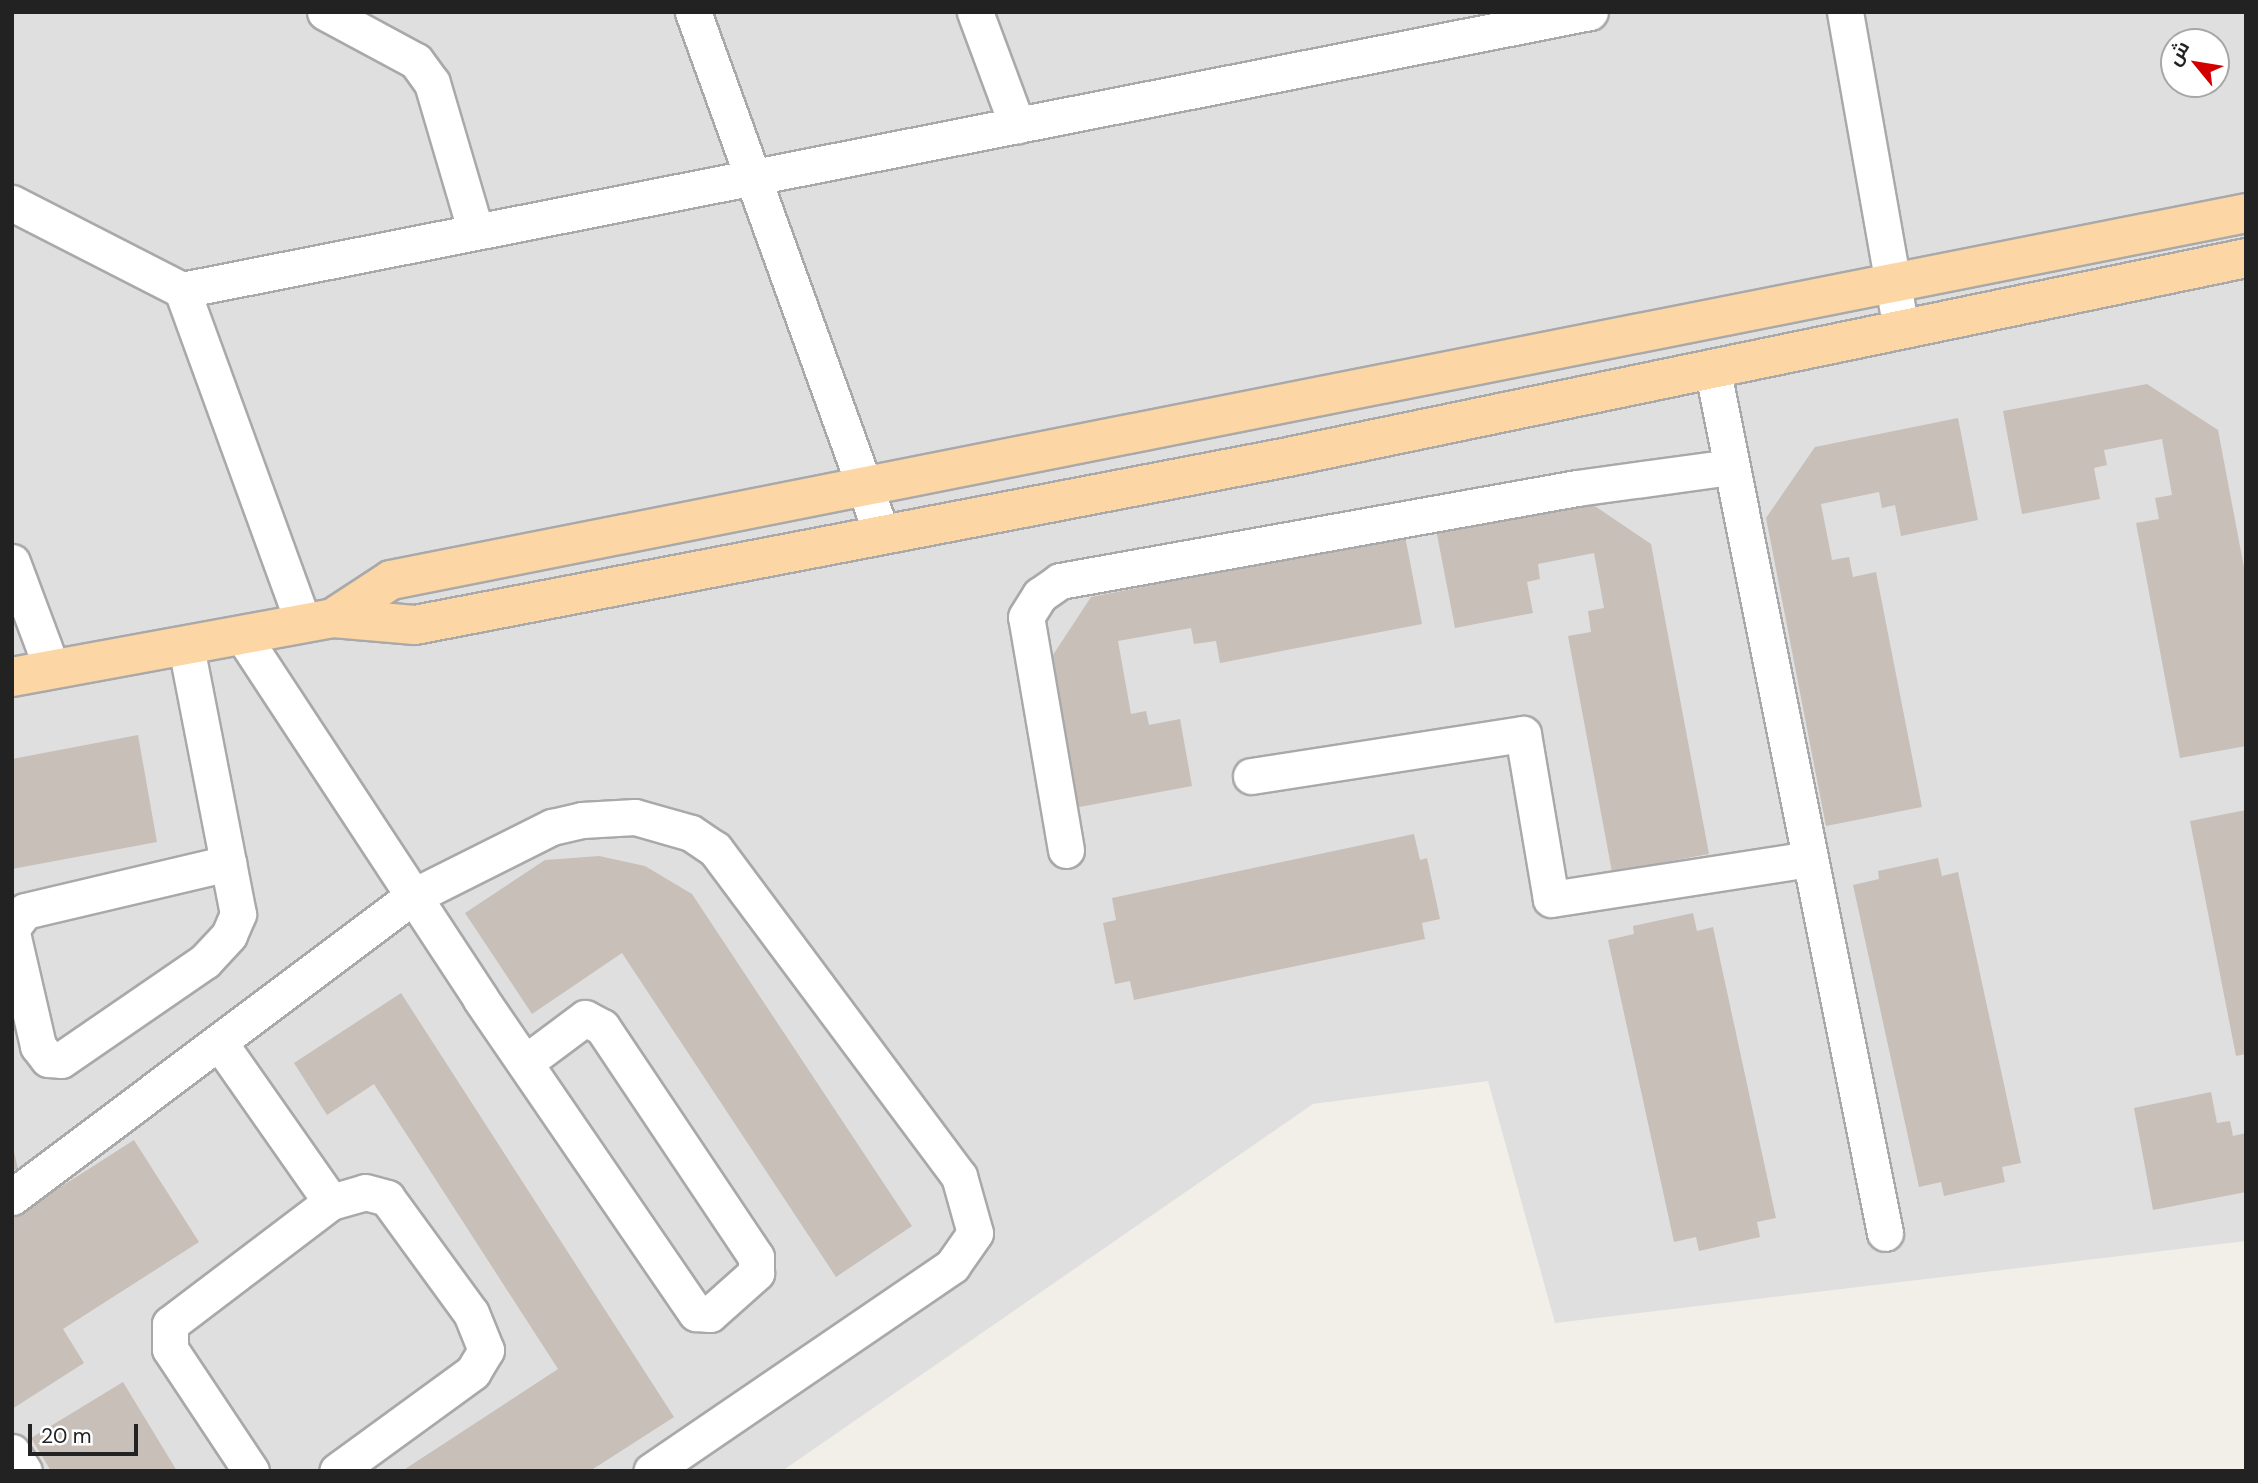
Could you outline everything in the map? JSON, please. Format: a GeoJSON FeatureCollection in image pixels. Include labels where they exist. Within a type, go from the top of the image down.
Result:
{"type":"FeatureCollection","features":[{"type":"Feature","properties":{"kind":"main road"},"geometry":{"type":"LineString","coordinates":[[318,620],[391,580],[1599,341],[1891,279],[2246,213]]}},
{"type":"Feature","properties":{"kind":"main road"},"geometry":{"type":"LineString","coordinates":[[12,677],[318,620],[415,625],[881,532],[1288,457],[1606,388],[2246,258]]}},
{"type":"Feature","properties":{"kind":"main road"},"geometry":{"type":"LineString","coordinates":[[1599,341],[1606,388]]}},
{"type":"Feature","properties":{"kind":"street"},"geometry":{"type":"LineString","coordinates":[[325,12],[416,61],[432,83],[475,229]]}},
{"type":"Feature","properties":{"kind":"street"},"geometry":{"type":"LineString","coordinates":[[693,12],[752,181],[868,485],[881,532]]}},
{"type":"Feature","properties":{"kind":"street"},"geometry":{"type":"LineString","coordinates":[[975,12],[1017,125]]}},
{"type":"Feature","properties":{"kind":"street"},"geometry":{"type":"LineString","coordinates":[[12,204],[182,290],[475,229],[752,181],[1017,125],[1590,12]]}},
{"type":"Feature","properties":{"kind":"street"},"geometry":{"type":"LineString","coordinates":[[1845,12],[1901,330]]}},
{"type":"Feature","properties":{"kind":"street"},"geometry":{"type":"LineString","coordinates":[[182,290],[318,620]]}},
{"type":"Feature","properties":{"kind":"street"},"geometry":{"type":"LineString","coordinates":[[1712,367],[1885,1233]]}},
{"type":"Feature","properties":{"kind":"street"},"geometry":{"type":"LineString","coordinates":[[1066,850],[1026,617],[1040,595],[1060,581],[1577,488],[1731,467]]}},
{"type":"Feature","properties":{"kind":"street"},"geometry":{"type":"LineString","coordinates":[[12,562],[52,669]]}},
{"type":"Feature","properties":{"kind":"street"},"geometry":{"type":"LineString","coordinates":[[242,635],[412,897],[696,1312],[710,1314],[755,1273],[756,1257],[602,1027],[585,1018],[526,1062]]}},
{"type":"Feature","properties":{"kind":"street"},"geometry":{"type":"LineString","coordinates":[[186,646],[229,863],[238,914],[229,935],[205,961],[61,1060],[48,1059],[38,1046],[12,930],[25,911],[229,863]]}},
{"type":"Feature","properties":{"kind":"street"},"geometry":{"type":"LineString","coordinates":[[1251,776],[1523,734],[1551,899],[1810,859]]}},
{"type":"Feature","properties":{"kind":"street"},"geometry":{"type":"LineString","coordinates":[[12,1197],[412,897],[572,822],[635,817],[691,833],[715,849],[959,1176],[972,1206],[975,1233],[952,1266],[650,1471]]}},
{"type":"Feature","properties":{"kind":"street"},"geometry":{"type":"LineString","coordinates":[[219,1042],[331,1202]]}},
{"type":"Feature","properties":{"kind":"street"},"geometry":{"type":"LineString","coordinates":[[251,1471],[170,1349],[170,1324],[331,1202],[365,1192],[387,1198],[471,1313],[486,1350],[473,1372],[337,1471]]}},
{"type":"Feature","properties":{"kind":"street"},"geometry":{"type":"LineString","coordinates":[[12,1452],[24,1471]]}},
{"type":"Feature","properties":{"kind":"shaded area"},"geometry":{"type":"Polygon","coordinates":[[[12,12],[2246,12],[2246,1241],[1555,1323],[1488,1081],[1313,1104],[782,1471],[12,1471],[12,12]]]}},
{"type":"Feature","properties":{"kind":"building"},"geometry":{"type":"Polygon","coordinates":[[[2147,384],[2218,430],[2246,578],[2246,746],[2180,758],[2136,523],[2159,519],[2155,498],[2172,495],[2162,439],[2104,450],[2107,465],[2094,468],[2100,499],[2022,514],[2003,411],[2147,384]]]}},
{"type":"Feature","properties":{"kind":"building"},"geometry":{"type":"Polygon","coordinates":[[[1958,418],[1978,520],[1901,536],[1895,505],[1882,508],[1879,492],[1821,504],[1832,560],[1849,557],[1853,577],[1876,572],[1922,807],[1826,826],[1766,518],[1815,447],[1958,418]]]}},
{"type":"Feature","properties":{"kind":"building"},"geometry":{"type":"Polygon","coordinates":[[[1580,496],[1651,544],[1709,854],[1612,872],[1568,636],[1591,632],[1588,611],[1604,608],[1594,553],[1538,564],[1540,579],[1527,582],[1533,613],[1455,628],[1435,524],[1580,496]]]}},
{"type":"Feature","properties":{"kind":"building"},"geometry":{"type":"Polygon","coordinates":[[[1405,536],[1422,624],[1220,663],[1216,641],[1194,644],[1191,628],[1118,641],[1131,714],[1146,711],[1149,725],[1180,719],[1192,786],[1074,808],[1049,661],[1091,597],[1405,536]]]}},
{"type":"Feature","properties":{"kind":"building"},"geometry":{"type":"Polygon","coordinates":[[[138,735],[157,842],[12,869],[12,759],[138,735]]]}},
{"type":"Feature","properties":{"kind":"building"},"geometry":{"type":"Polygon","coordinates":[[[2246,810],[2246,1054],[2236,1056],[2190,821],[2246,810]]]}},
{"type":"Feature","properties":{"kind":"building"},"geometry":{"type":"Polygon","coordinates":[[[1414,834],[1420,860],[1427,858],[1440,919],[1422,923],[1425,939],[1134,1000],[1130,981],[1115,984],[1103,923],[1116,920],[1112,898],[1414,834]]]}},
{"type":"Feature","properties":{"kind":"building"},"geometry":{"type":"Polygon","coordinates":[[[599,856],[645,866],[692,894],[912,1226],[836,1277],[622,953],[532,1014],[465,913],[545,860],[599,856]]]}},
{"type":"Feature","properties":{"kind":"building"},"geometry":{"type":"Polygon","coordinates":[[[1938,858],[1942,876],[1958,872],[2021,1163],[2002,1167],[2005,1182],[1944,1196],[1941,1182],[1919,1187],[1853,885],[1879,879],[1878,871],[1938,858]]]}},
{"type":"Feature","properties":{"kind":"building"},"geometry":{"type":"Polygon","coordinates":[[[1693,913],[1697,931],[1713,927],[1776,1218],[1757,1222],[1760,1237],[1699,1251],[1696,1237],[1674,1242],[1608,940],[1634,934],[1633,926],[1693,913]]]}},
{"type":"Feature","properties":{"kind":"building"},"geometry":{"type":"Polygon","coordinates":[[[401,993],[674,1417],[590,1471],[402,1471],[558,1369],[374,1084],[327,1115],[294,1063],[401,993]]]}},
{"type":"Feature","properties":{"kind":"building"},"geometry":{"type":"Polygon","coordinates":[[[2211,1092],[2217,1123],[2230,1121],[2233,1136],[2246,1133],[2246,1192],[2153,1210],[2134,1108],[2211,1092]]]}},
{"type":"Feature","properties":{"kind":"building"},"geometry":{"type":"Polygon","coordinates":[[[134,1140],[199,1242],[63,1329],[84,1363],[12,1409],[12,1218],[134,1140]]]}},
{"type":"Feature","properties":{"kind":"building"},"geometry":{"type":"Polygon","coordinates":[[[12,1143],[18,1169],[12,1170],[12,1143]]]}},
{"type":"Feature","properties":{"kind":"building"},"geometry":{"type":"Polygon","coordinates":[[[123,1382],[177,1471],[51,1471],[31,1438],[123,1382]]]}}]}
